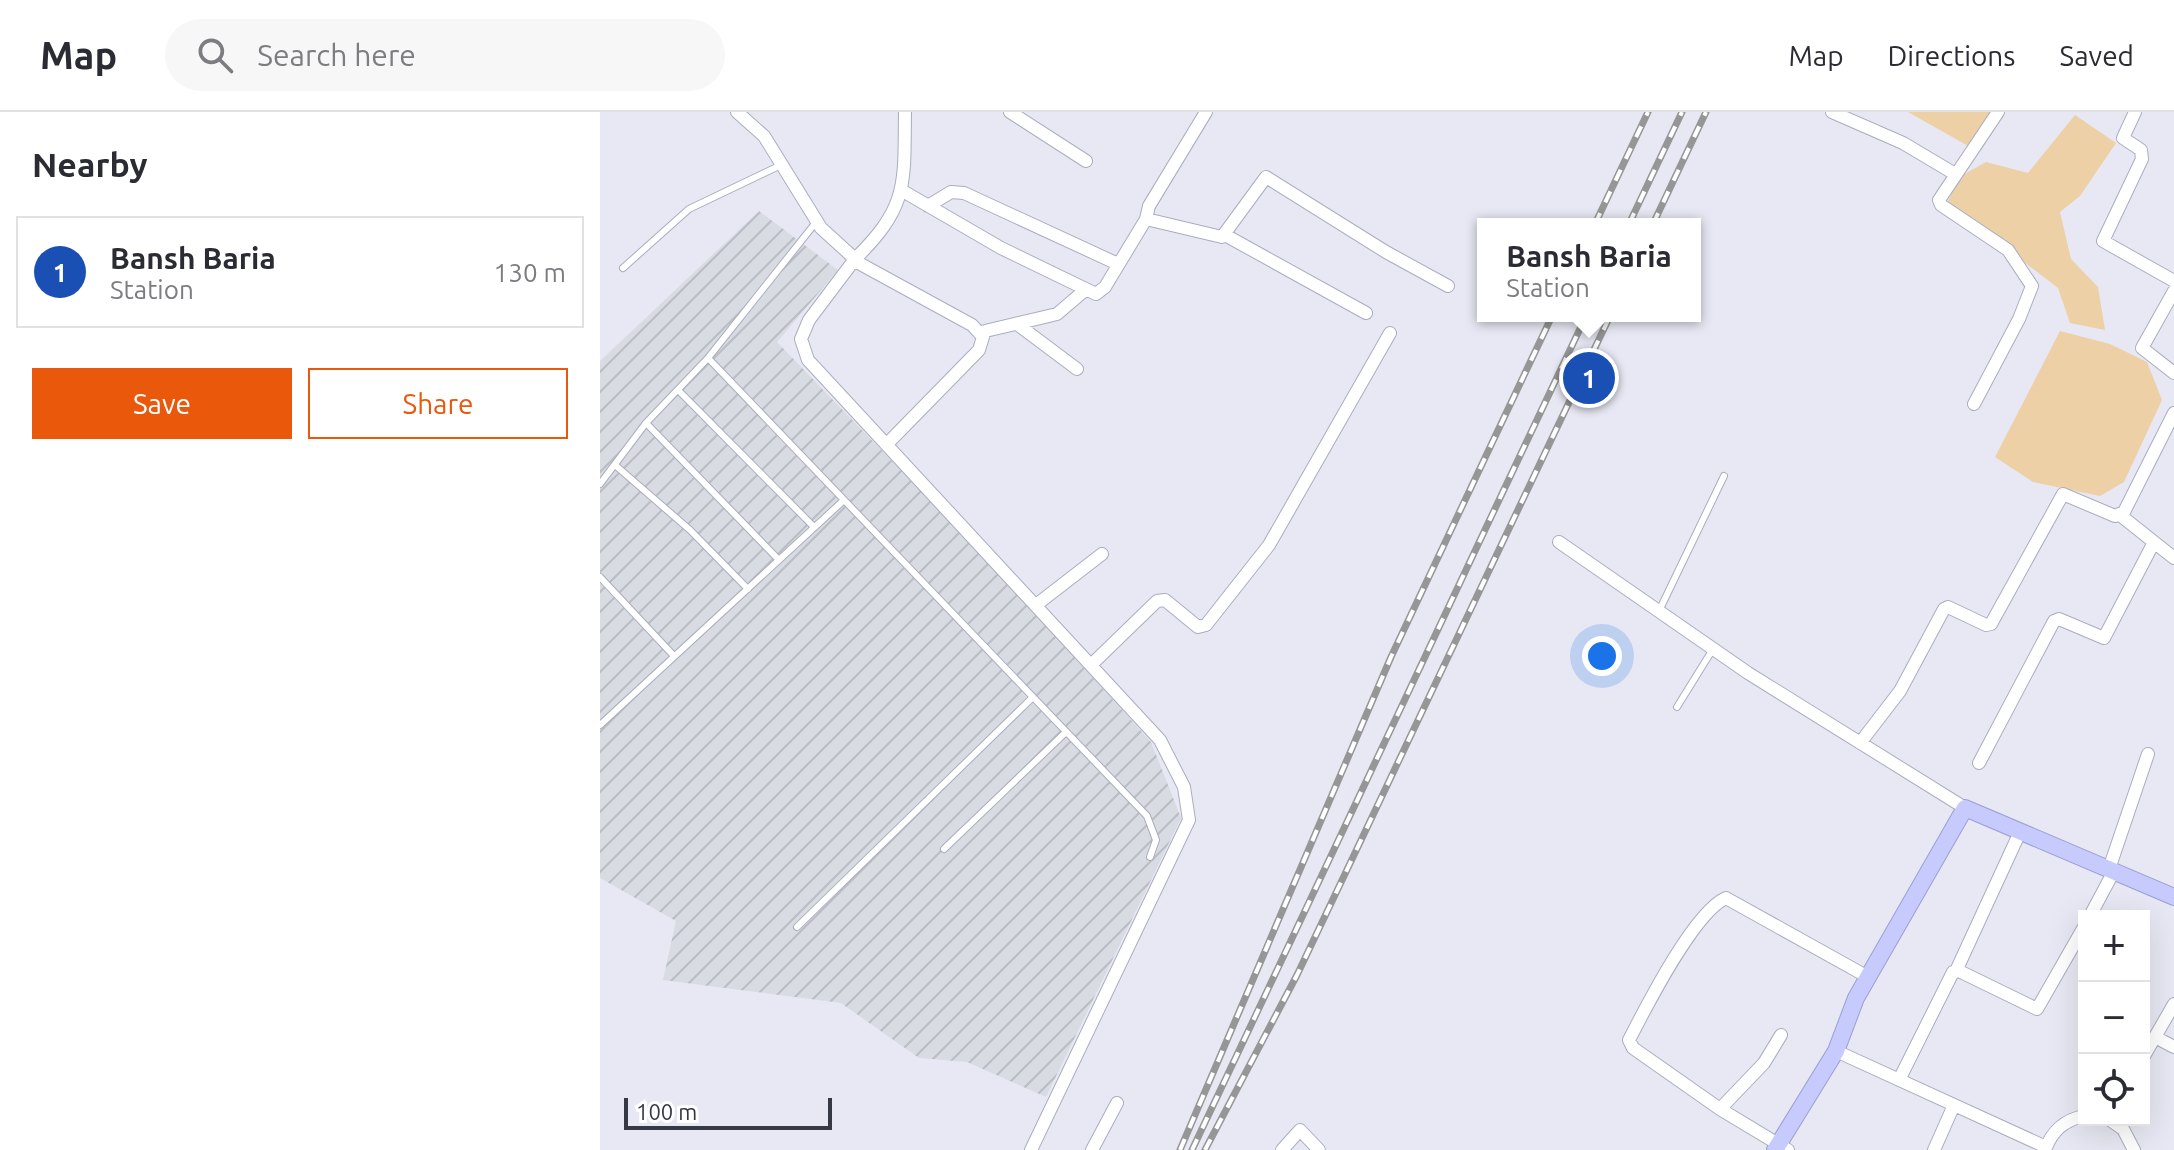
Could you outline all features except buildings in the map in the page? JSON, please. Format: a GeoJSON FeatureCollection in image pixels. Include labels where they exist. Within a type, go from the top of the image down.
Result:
{"type":"FeatureCollection","features":[{"type":"Feature","properties":{"kind":"street"},"geometry":{"type":"LineString","coordinates":[[737,112],[764,136],[817,221],[855,260],[981,332],[1057,314],[1084,291]]}},
{"type":"Feature","properties":{"kind":"street"},"geometry":{"type":"LineString","coordinates":[[905,112],[901,190],[890,222],[855,260],[809,320],[801,339],[802,348],[1160,740],[1184,787],[1189,820],[1031,1150]]}},
{"type":"Feature","properties":{"kind":"street"},"geometry":{"type":"LineString","coordinates":[[1010,112],[1086,161]]}},
{"type":"Feature","properties":{"kind":"street"},"geometry":{"type":"LineString","coordinates":[[901,190],[1001,248],[1084,291],[1100,292],[1146,219],[1149,206],[1206,112]]}},
{"type":"Feature","properties":{"kind":"street"},"geometry":{"type":"LineString","coordinates":[[1832,112],[1903,143],[1955,174]]}},
{"type":"Feature","properties":{"kind":"street"},"geometry":{"type":"LineString","coordinates":[[1974,404],[2019,319],[2032,286],[2008,250],[1941,205],[1940,197],[1998,112]]}},
{"type":"Feature","properties":{"kind":"street"},"geometry":{"type":"LineString","coordinates":[[2135,112],[2123,138],[2141,150],[2142,159],[2103,241],[2174,281]]}},
{"type":"Feature","properties":{"kind":"street"},"geometry":{"type":"LineString","coordinates":[[1146,219],[1218,237],[1225,235],[1266,177],[1386,252],[1448,286]]}},
{"type":"Feature","properties":{"kind":"street"},"geometry":{"type":"LineString","coordinates":[[928,206],[951,192],[964,193],[1118,264]]}},
{"type":"Feature","properties":{"kind":"street"},"geometry":{"type":"LineString","coordinates":[[1225,235],[1366,313]]}},
{"type":"Feature","properties":{"kind":"street"},"geometry":{"type":"LineString","coordinates":[[2174,291],[2142,348],[2174,373]]}},
{"type":"Feature","properties":{"kind":"street"},"geometry":{"type":"LineString","coordinates":[[1017,324],[1077,369]]}},
{"type":"Feature","properties":{"kind":"street"},"geometry":{"type":"LineString","coordinates":[[887,444],[979,350],[981,332]]}},
{"type":"Feature","properties":{"kind":"street"},"geometry":{"type":"LineString","coordinates":[[1091,665],[1157,601],[1165,600],[1198,627],[1206,625],[1269,545],[1390,333]]}},
{"type":"Feature","properties":{"kind":"street"},"geometry":{"type":"LineString","coordinates":[[2120,515],[2174,413]]}},
{"type":"Feature","properties":{"kind":"street"},"geometry":{"type":"LineString","coordinates":[[1860,743],[1900,691],[1944,609],[1948,607],[1986,625],[1991,624],[2063,494],[2120,515],[2174,558]]}},
{"type":"Feature","properties":{"kind":"street"},"geometry":{"type":"LineString","coordinates":[[1559,542],[1713,649],[1965,808],[2174,897]]}},
{"type":"Feature","properties":{"kind":"street"},"geometry":{"type":"LineString","coordinates":[[1979,763],[2054,621],[2059,619],[2104,638],[2153,544]]}},
{"type":"Feature","properties":{"kind":"street"},"geometry":{"type":"LineString","coordinates":[[1036,605],[1102,554]]}},
{"type":"Feature","properties":{"kind":"street"},"geometry":{"type":"LineString","coordinates":[[2093,910],[2111,870],[2148,754]]}},
{"type":"Feature","properties":{"kind":"street"},"geometry":{"type":"LineString","coordinates":[[1868,977],[1732,900],[1722,900],[1668,968],[1629,1040],[1633,1048],[1781,1148],[1836,1051],[1868,977],[1965,808]]}},
{"type":"Feature","properties":{"kind":"street"},"geometry":{"type":"LineString","coordinates":[[1899,1080],[1956,971],[2020,832]]}},
{"type":"Feature","properties":{"kind":"street"},"geometry":{"type":"LineString","coordinates":[[1956,971],[2037,1009],[2078,937]]}},
{"type":"Feature","properties":{"kind":"street"},"geometry":{"type":"LineString","coordinates":[[2145,1054],[2174,1004]]}},
{"type":"Feature","properties":{"kind":"street"},"geometry":{"type":"LineString","coordinates":[[1720,1109],[1764,1063],[1781,1035]]}},
{"type":"Feature","properties":{"kind":"street"},"geometry":{"type":"LineString","coordinates":[[2155,1037],[2174,1047]]}},
{"type":"Feature","properties":{"kind":"street"},"geometry":{"type":"LineString","coordinates":[[1836,1051],[2046,1148],[2055,1131],[2070,1119],[2078,1117]]}},
{"type":"Feature","properties":{"kind":"street"},"geometry":{"type":"LineString","coordinates":[[1092,1150],[1117,1103]]}},
{"type":"Feature","properties":{"kind":"street"},"geometry":{"type":"LineString","coordinates":[[1934,1150],[1954,1105]]}},
{"type":"Feature","properties":{"kind":"street"},"geometry":{"type":"LineString","coordinates":[[2119,1126],[2134,1150]]}},
{"type":"Feature","properties":{"kind":"street"},"geometry":{"type":"LineString","coordinates":[[1282,1150],[1300,1130],[1319,1150]]}},
{"type":"Feature","properties":{"kind":"lane"},"geometry":{"type":"LineString","coordinates":[[623,268],[689,209],[720,191],[781,165]]}},
{"type":"Feature","properties":{"kind":"lane"},"geometry":{"type":"LineString","coordinates":[[600,484],[646,423],[708,358],[817,221]]}},
{"type":"Feature","properties":{"kind":"lane"},"geometry":{"type":"LineString","coordinates":[[708,358],[1147,816],[1156,840],[1150,857]]}},
{"type":"Feature","properties":{"kind":"lane"},"geometry":{"type":"LineString","coordinates":[[678,390],[814,527]]}},
{"type":"Feature","properties":{"kind":"lane"},"geometry":{"type":"LineString","coordinates":[[646,423],[779,560]]}},
{"type":"Feature","properties":{"kind":"lane"},"geometry":{"type":"LineString","coordinates":[[615,465],[690,530],[748,589]]}},
{"type":"Feature","properties":{"kind":"lane"},"geometry":{"type":"LineString","coordinates":[[1659,611],[1724,476]]}},
{"type":"Feature","properties":{"kind":"lane"},"geometry":{"type":"LineString","coordinates":[[600,713],[603,722],[844,500]]}},
{"type":"Feature","properties":{"kind":"lane"},"geometry":{"type":"LineString","coordinates":[[600,577],[674,656]]}},
{"type":"Feature","properties":{"kind":"lane"},"geometry":{"type":"LineString","coordinates":[[1677,707],[1713,649]]}},
{"type":"Feature","properties":{"kind":"lane"},"geometry":{"type":"LineString","coordinates":[[797,927],[1033,697]]}},
{"type":"Feature","properties":{"kind":"lane"},"geometry":{"type":"LineString","coordinates":[[944,849],[1066,732]]}},
{"type":"Feature","properties":{"kind":"shaded area"},"geometry":{"type":"Polygon","coordinates":[[[1908,112],[1991,112],[1970,147],[1908,112]]]}},
{"type":"Feature","properties":{"kind":"shaded area"},"geometry":{"type":"Polygon","coordinates":[[[2075,115],[2116,143],[2080,196],[2060,212],[2071,259],[2098,287],[2105,330],[2070,323],[2058,288],[1947,203],[1961,176],[1986,162],[2028,173],[2075,115]]]}},
{"type":"Feature","properties":{"kind":"shaded area"},"geometry":{"type":"Polygon","coordinates":[[[759,211],[838,270],[777,342],[970,542],[1151,742],[1181,818],[1046,1097],[967,1062],[919,1058],[841,1003],[663,980],[676,921],[600,878],[600,361],[759,211]]]}},
{"type":"Feature","properties":{"kind":"shaded area"},"geometry":{"type":"Polygon","coordinates":[[[2060,331],[2110,344],[2147,362],[2162,400],[2124,482],[2100,496],[2033,482],[1995,457],[2060,331]]]}},
{"type":"Feature","properties":{"kind":"railway"},"geometry":{"type":"LineString","coordinates":[[1598,218],[1648,112]]}},
{"type":"Feature","properties":{"kind":"railway"},"geometry":{"type":"LineString","coordinates":[[1632,218],[1682,112]]}},
{"type":"Feature","properties":{"kind":"railway"},"geometry":{"type":"LineString","coordinates":[[1656,218],[1706,112]]}},
{"type":"Feature","properties":{"kind":"railway"},"geometry":{"type":"LineString","coordinates":[[1180,1150],[1391,657],[1549,322]]}},
{"type":"Feature","properties":{"kind":"railway"},"geometry":{"type":"LineString","coordinates":[[1192,1150],[1583,322]]}},
{"type":"Feature","properties":{"kind":"railway"},"geometry":{"type":"LineString","coordinates":[[1205,1150],[1297,975],[1607,322]]}},
{"type":"Feature","properties":{"kind":"place","name":"Bansh Baria"},"geometry":{"type":"Point","coordinates":[1589,378]}}]}
